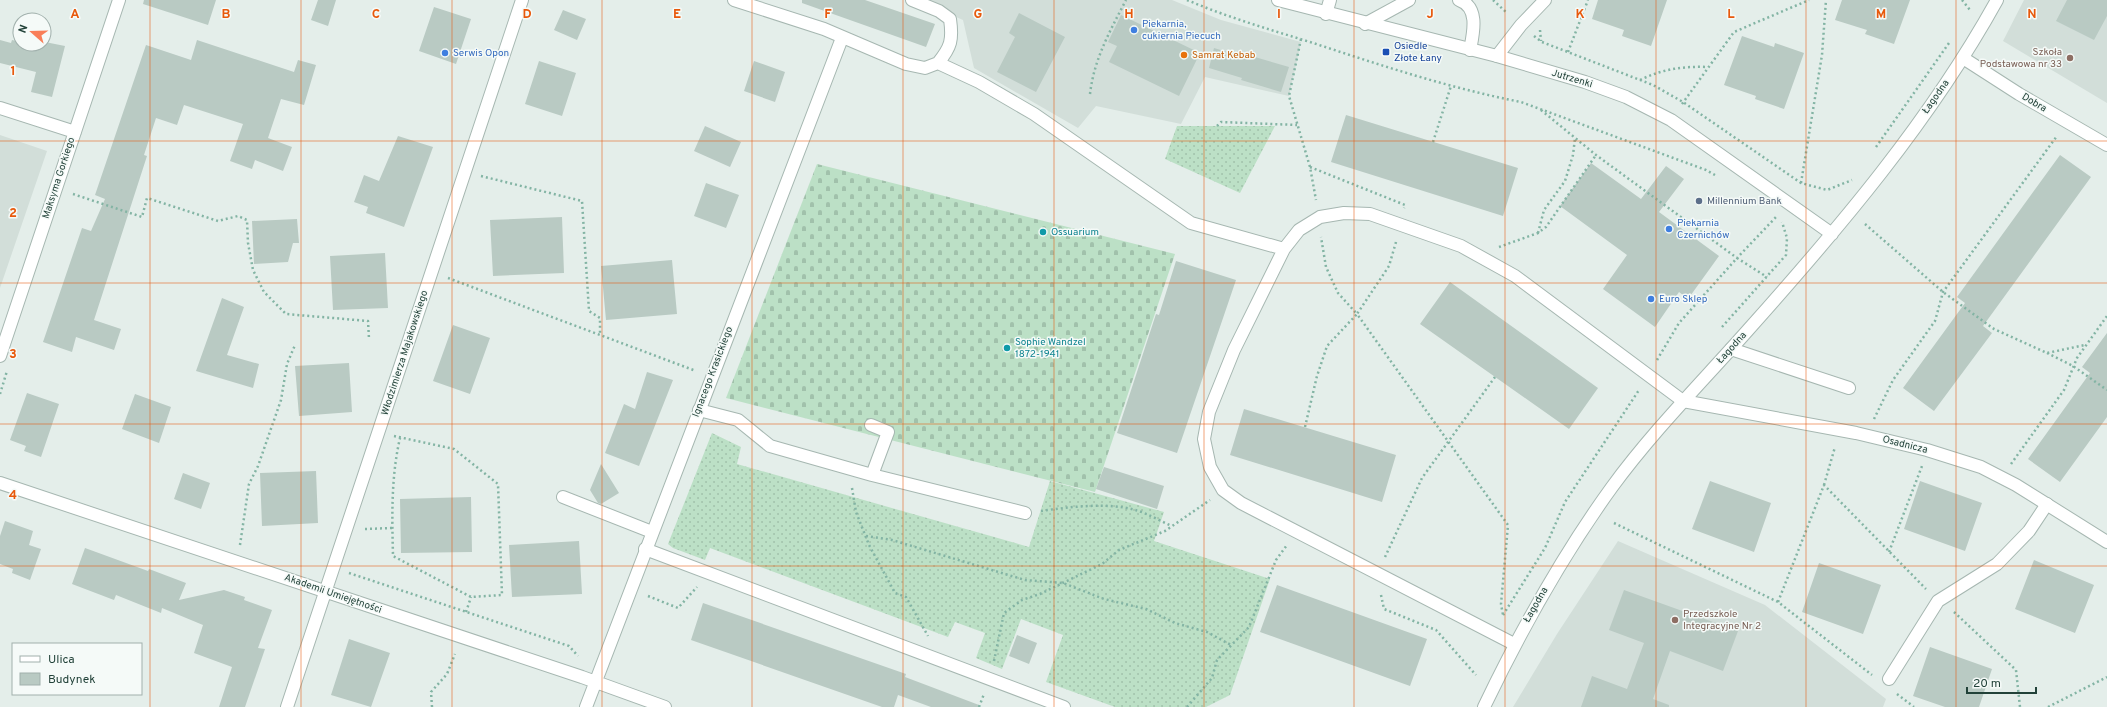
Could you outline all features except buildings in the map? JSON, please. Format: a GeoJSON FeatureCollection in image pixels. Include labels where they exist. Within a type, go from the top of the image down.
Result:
{"type":"FeatureCollection","features":[{"type":"Feature","properties":{"kind":"street","name":"Maksyma Gorkiego"},"geometry":{"type":"LineString","coordinates":[[0,356],[119,0]]}},
{"type":"Feature","properties":{"kind":"street","name":"Włodzimierza Majakowskiego"},"geometry":{"type":"LineString","coordinates":[[287,707],[522,0]]}},
{"type":"Feature","properties":{"kind":"street"},"geometry":{"type":"LineString","coordinates":[[734,0],[824,29],[842,38],[906,64],[925,68],[938,63],[951,44],[950,19],[939,11],[912,0]]}},
{"type":"Feature","properties":{"kind":"street","name":"Jutrzenki"},"geometry":{"type":"LineString","coordinates":[[1278,0],[1365,24],[1497,56],[1585,82],[1626,97],[1671,120],[1832,234]]}},
{"type":"Feature","properties":{"kind":"street"},"geometry":{"type":"LineString","coordinates":[[1326,14],[1330,0]]}},
{"type":"Feature","properties":{"kind":"street"},"geometry":{"type":"LineString","coordinates":[[1365,24],[1409,0]]}},
{"type":"Feature","properties":{"kind":"street"},"geometry":{"type":"LineString","coordinates":[[1459,0],[1471,11],[1475,24],[1470,50]]}},
{"type":"Feature","properties":{"kind":"street"},"geometry":{"type":"LineString","coordinates":[[1497,56],[1521,25],[1546,0]]}},
{"type":"Feature","properties":{"kind":"street","name":"Łagodna"},"geometry":{"type":"LineString","coordinates":[[1484,707],[1514,644],[1535,605],[1594,513],[1640,452],[1683,401],[1832,234],[1888,164],[1963,58],[1997,0]]}},
{"type":"Feature","properties":{"kind":"street","name":"Ignacego Krasickiego"},"geometry":{"type":"LineString","coordinates":[[586,707],[645,549],[842,38]]}},
{"type":"Feature","properties":{"kind":"street","name":"Dobra"},"geometry":{"type":"LineString","coordinates":[[1963,58],[2066,122],[2107,145]]}},
{"type":"Feature","properties":{"kind":"street"},"geometry":{"type":"LineString","coordinates":[[938,63],[979,82],[1034,114],[1191,223],[1284,248]]}},
{"type":"Feature","properties":{"kind":"street"},"geometry":{"type":"LineString","coordinates":[[0,108],[75,132]]}},
{"type":"Feature","properties":{"kind":"street"},"geometry":{"type":"LineString","coordinates":[[1514,644],[1241,503],[1223,490],[1210,467],[1204,439],[1209,412],[1234,350],[1284,248],[1299,230],[1320,217],[1344,213],[1370,214],[1461,246],[1515,276],[1683,401]]}},
{"type":"Feature","properties":{"kind":"street"},"geometry":{"type":"LineString","coordinates":[[1731,349],[1850,388]]}},
{"type":"Feature","properties":{"kind":"street","name":"Osadnicza"},"geometry":{"type":"LineString","coordinates":[[1683,401],[1865,435],[1928,450],[1981,467],[2002,477],[2107,542]]}},
{"type":"Feature","properties":{"kind":"street"},"geometry":{"type":"LineString","coordinates":[[699,410],[738,420],[770,446],[849,468],[1025,513]]}},
{"type":"Feature","properties":{"kind":"street"},"geometry":{"type":"LineString","coordinates":[[871,425],[888,432],[872,474]]}},
{"type":"Feature","properties":{"kind":"street","name":"Akademii Umiejętności"},"geometry":{"type":"LineString","coordinates":[[0,483],[326,591],[596,682],[665,707]]}},
{"type":"Feature","properties":{"kind":"street"},"geometry":{"type":"LineString","coordinates":[[562,497],[652,532]]}},
{"type":"Feature","properties":{"kind":"street"},"geometry":{"type":"LineString","coordinates":[[1889,679],[1938,601],[1998,564],[2030,531],[2047,504]]}},
{"type":"Feature","properties":{"kind":"street"},"geometry":{"type":"LineString","coordinates":[[645,549],[922,652],[1064,707]]}},
{"type":"Feature","properties":{"kind":"path"},"geometry":{"type":"LineString","coordinates":[[1090,94],[1092,75],[1104,42],[1126,0]]}},
{"type":"Feature","properties":{"kind":"path"},"geometry":{"type":"LineString","coordinates":[[1187,0],[1225,16],[1451,86],[1521,102],[1706,170],[1718,177]]}},
{"type":"Feature","properties":{"kind":"path"},"geometry":{"type":"LineString","coordinates":[[1493,0],[1542,42],[1653,85],[1683,102],[1801,183],[1827,190],[1854,179]]}},
{"type":"Feature","properties":{"kind":"path"},"geometry":{"type":"LineString","coordinates":[[1568,52],[1588,0]]}},
{"type":"Feature","properties":{"kind":"path"},"geometry":{"type":"LineString","coordinates":[[1671,120],[1734,32],[1808,0]]}},
{"type":"Feature","properties":{"kind":"path"},"geometry":{"type":"LineString","coordinates":[[1801,183],[1822,55],[1826,0]]}},
{"type":"Feature","properties":{"kind":"path"},"geometry":{"type":"LineString","coordinates":[[1966,17],[1974,5]]}},
{"type":"Feature","properties":{"kind":"path"},"geometry":{"type":"LineString","coordinates":[[1872,153],[1953,37]]}},
{"type":"Feature","properties":{"kind":"path"},"geometry":{"type":"LineString","coordinates":[[1301,39],[1289,96],[1310,167],[1320,217],[1326,267],[1338,294],[1357,314],[1449,440],[1508,525],[1501,604],[1503,615],[1546,548],[1565,502],[1648,376]]}},
{"type":"Feature","properties":{"kind":"path"},"geometry":{"type":"LineString","coordinates":[[1639,80],[1653,73],[1675,67],[1708,67]]}},
{"type":"Feature","properties":{"kind":"path"},"geometry":{"type":"LineString","coordinates":[[1433,142],[1451,86]]}},
{"type":"Feature","properties":{"kind":"path"},"geometry":{"type":"LineString","coordinates":[[1539,108],[1596,155],[1737,258],[1767,276]]}},
{"type":"Feature","properties":{"kind":"path"},"geometry":{"type":"LineString","coordinates":[[1217,126],[1221,122],[1297,124]]}},
{"type":"Feature","properties":{"kind":"path"},"geometry":{"type":"LineString","coordinates":[[1865,435],[1893,380],[1935,321],[1943,292],[2066,122]]}},
{"type":"Feature","properties":{"kind":"path"},"geometry":{"type":"LineString","coordinates":[[1538,233],[1544,210],[1565,181],[1573,155],[1575,137]]}},
{"type":"Feature","properties":{"kind":"path"},"geometry":{"type":"LineString","coordinates":[[1493,245],[1498,247],[1538,233],[1546,227],[1596,155]]}},
{"type":"Feature","properties":{"kind":"path"},"geometry":{"type":"LineString","coordinates":[[1305,427],[1317,376],[1327,346],[1357,314],[1389,266],[1405,205],[1310,167]]}},
{"type":"Feature","properties":{"kind":"path"},"geometry":{"type":"LineString","coordinates":[[465,172],[582,201],[588,311],[600,318],[600,335]]}},
{"type":"Feature","properties":{"kind":"path"},"geometry":{"type":"LineString","coordinates":[[67,192],[142,217],[147,198],[218,221],[238,216],[247,220],[248,243],[253,270],[264,292],[286,314],[368,321],[369,339]]}},
{"type":"Feature","properties":{"kind":"path"},"geometry":{"type":"LineString","coordinates":[[1722,328],[1786,255],[1787,238],[1782,218],[1771,212]]}},
{"type":"Feature","properties":{"kind":"path"},"geometry":{"type":"LineString","coordinates":[[1660,355],[1679,323],[1777,215]]}},
{"type":"Feature","properties":{"kind":"path"},"geometry":{"type":"LineString","coordinates":[[1865,224],[1943,292],[1994,329],[2073,366],[2107,390]]}},
{"type":"Feature","properties":{"kind":"path"},"geometry":{"type":"LineString","coordinates":[[432,272],[711,377]]}},
{"type":"Feature","properties":{"kind":"path"},"geometry":{"type":"LineString","coordinates":[[2002,477],[2064,390],[2073,366],[2107,316]]}},
{"type":"Feature","properties":{"kind":"path"},"geometry":{"type":"LineString","coordinates":[[239,547],[249,484],[258,466],[281,400],[287,364],[295,346]]}},
{"type":"Feature","properties":{"kind":"path"},"geometry":{"type":"LineString","coordinates":[[2047,353],[2086,346]]}},
{"type":"Feature","properties":{"kind":"path"},"geometry":{"type":"LineString","coordinates":[[1476,675],[1436,630],[1384,609],[1376,574],[1422,478],[1495,377]]}},
{"type":"Feature","properties":{"kind":"path"},"geometry":{"type":"LineString","coordinates":[[1778,602],[1824,485],[1840,430]]}},
{"type":"Feature","properties":{"kind":"path"},"geometry":{"type":"LineString","coordinates":[[378,433],[454,449],[498,484],[502,595],[471,597],[393,556],[391,490],[394,462],[400,438]]}},
{"type":"Feature","properties":{"kind":"path"},"geometry":{"type":"LineString","coordinates":[[1889,552],[1928,450]]}},
{"type":"Feature","properties":{"kind":"path"},"geometry":{"type":"LineString","coordinates":[[849,468],[856,512],[884,575],[895,593],[906,597],[928,637],[922,652]]}},
{"type":"Feature","properties":{"kind":"path"},"geometry":{"type":"LineString","coordinates":[[1824,485],[1938,601],[1956,613],[2016,670],[2020,707]]}},
{"type":"Feature","properties":{"kind":"path"},"geometry":{"type":"LineString","coordinates":[[990,679],[1004,613],[1022,600],[1040,594],[1102,564],[1119,550],[1164,531],[1223,490]]}},
{"type":"Feature","properties":{"kind":"path"},"geometry":{"type":"LineString","coordinates":[[1025,513],[1062,508],[1113,506],[1135,510],[1172,526]]}},
{"type":"Feature","properties":{"kind":"path"},"geometry":{"type":"LineString","coordinates":[[1614,523],[1778,602],[1877,678]]}},
{"type":"Feature","properties":{"kind":"path"},"geometry":{"type":"LineString","coordinates":[[360,529],[392,528]]}},
{"type":"Feature","properties":{"kind":"path"},"geometry":{"type":"LineString","coordinates":[[866,536],[892,540],[1025,580],[1063,583],[1104,599],[1146,609],[1175,623],[1208,632],[1232,645]]}},
{"type":"Feature","properties":{"kind":"path"},"geometry":{"type":"LineString","coordinates":[[1187,707],[1212,678],[1216,660],[1249,626],[1276,560]]}},
{"type":"Feature","properties":{"kind":"path"},"geometry":{"type":"LineString","coordinates":[[330,577],[347,572],[569,646],[581,660],[602,667]]}},
{"type":"Feature","properties":{"kind":"path"},"geometry":{"type":"LineString","coordinates":[[630,590],[678,608],[709,573]]}},
{"type":"Feature","properties":{"kind":"path"},"geometry":{"type":"LineString","coordinates":[[466,612],[471,597]]}},
{"type":"Feature","properties":{"kind":"path"},"geometry":{"type":"LineString","coordinates":[[432,707],[431,692],[447,674],[456,651]]}},
{"type":"Feature","properties":{"kind":"path"},"geometry":{"type":"LineString","coordinates":[[2048,707],[2107,677]]}},
{"type":"Feature","properties":{"kind":"path"},"geometry":{"type":"LineString","coordinates":[[1895,693],[1914,707]]}},
{"type":"Feature","properties":{"kind":"shaded area"},"geometry":{"type":"Polygon","coordinates":[[[918,0],[1172,0],[1221,20],[1301,42],[1289,96],[1205,77],[1181,124],[1096,106],[1078,128],[974,68],[963,20],[918,0]]]}},
{"type":"Feature","properties":{"kind":"shaded area","name":"Szkoła Podstawowa nr 33"},"geometry":{"type":"Polygon","coordinates":[[[2024,0],[2107,0],[2107,103],[2003,41],[2024,0]]]}},
{"type":"Feature","properties":{"kind":"shaded area"},"geometry":{"type":"Polygon","coordinates":[[[0,135],[47,151],[0,288],[0,135]]]}},
{"type":"Feature","properties":{"kind":"shaded area","name":"Przedszkole Integracyjne Nr 2"},"geometry":{"type":"Polygon","coordinates":[[[1618,541],[1765,605],[1886,699],[1883,707],[1513,707],[1557,634],[1618,541]]]}},
{"type":"Feature","properties":{"kind":"green space"},"geometry":{"type":"Polygon","coordinates":[[[1177,126],[1275,126],[1240,193],[1165,159],[1177,126]]]}},
{"type":"Feature","properties":{"kind":"green space"},"geometry":{"type":"Polygon","coordinates":[[[817,164],[1175,254],[1095,492],[726,398],[817,164]]]}},
{"type":"Feature","properties":{"kind":"green space"},"geometry":{"type":"Polygon","coordinates":[[[712,433],[741,447],[737,464],[1029,547],[1050,481],[1164,512],[1154,541],[1270,579],[1230,695],[1206,707],[1115,707],[1046,682],[1063,635],[1021,619],[1002,669],[976,658],[985,633],[955,622],[948,637],[710,548],[705,560],[673,548],[668,544],[712,433]]]}},
{"type":"Feature","properties":{"kind":"place","name":"Piekarnia, cukiernia Piecuch"},"geometry":{"type":"Point","coordinates":[1134,30]}},
{"type":"Feature","properties":{"kind":"place","name":"Osiedle Złote Łany"},"geometry":{"type":"Point","coordinates":[1386,52]}},
{"type":"Feature","properties":{"kind":"place","name":"Serwis Opon"},"geometry":{"type":"Point","coordinates":[445,53]}},
{"type":"Feature","properties":{"kind":"place","name":"Samrat Kebab"},"geometry":{"type":"Point","coordinates":[1184,55]}},
{"type":"Feature","properties":{"kind":"place","name":"Szkoła Podstawowa nr 33"},"geometry":{"type":"Point","coordinates":[2070,58]}},
{"type":"Feature","properties":{"kind":"place","name":"Millennium Bank"},"geometry":{"type":"Point","coordinates":[1699,201]}},
{"type":"Feature","properties":{"kind":"place","name":"Piekarnia Czernichów"},"geometry":{"type":"Point","coordinates":[1669,229]}},
{"type":"Feature","properties":{"kind":"place","name":"Ossuarium"},"geometry":{"type":"Point","coordinates":[1043,232]}},
{"type":"Feature","properties":{"kind":"place","name":"Euro Sklep"},"geometry":{"type":"Point","coordinates":[1651,299]}},
{"type":"Feature","properties":{"kind":"place","name":"Sophie Wandzel 1872-1941"},"geometry":{"type":"Point","coordinates":[1007,348]}},
{"type":"Feature","properties":{"kind":"place","name":"Przedszkole Integracyjne Nr 2"},"geometry":{"type":"Point","coordinates":[1675,620]}}]}
